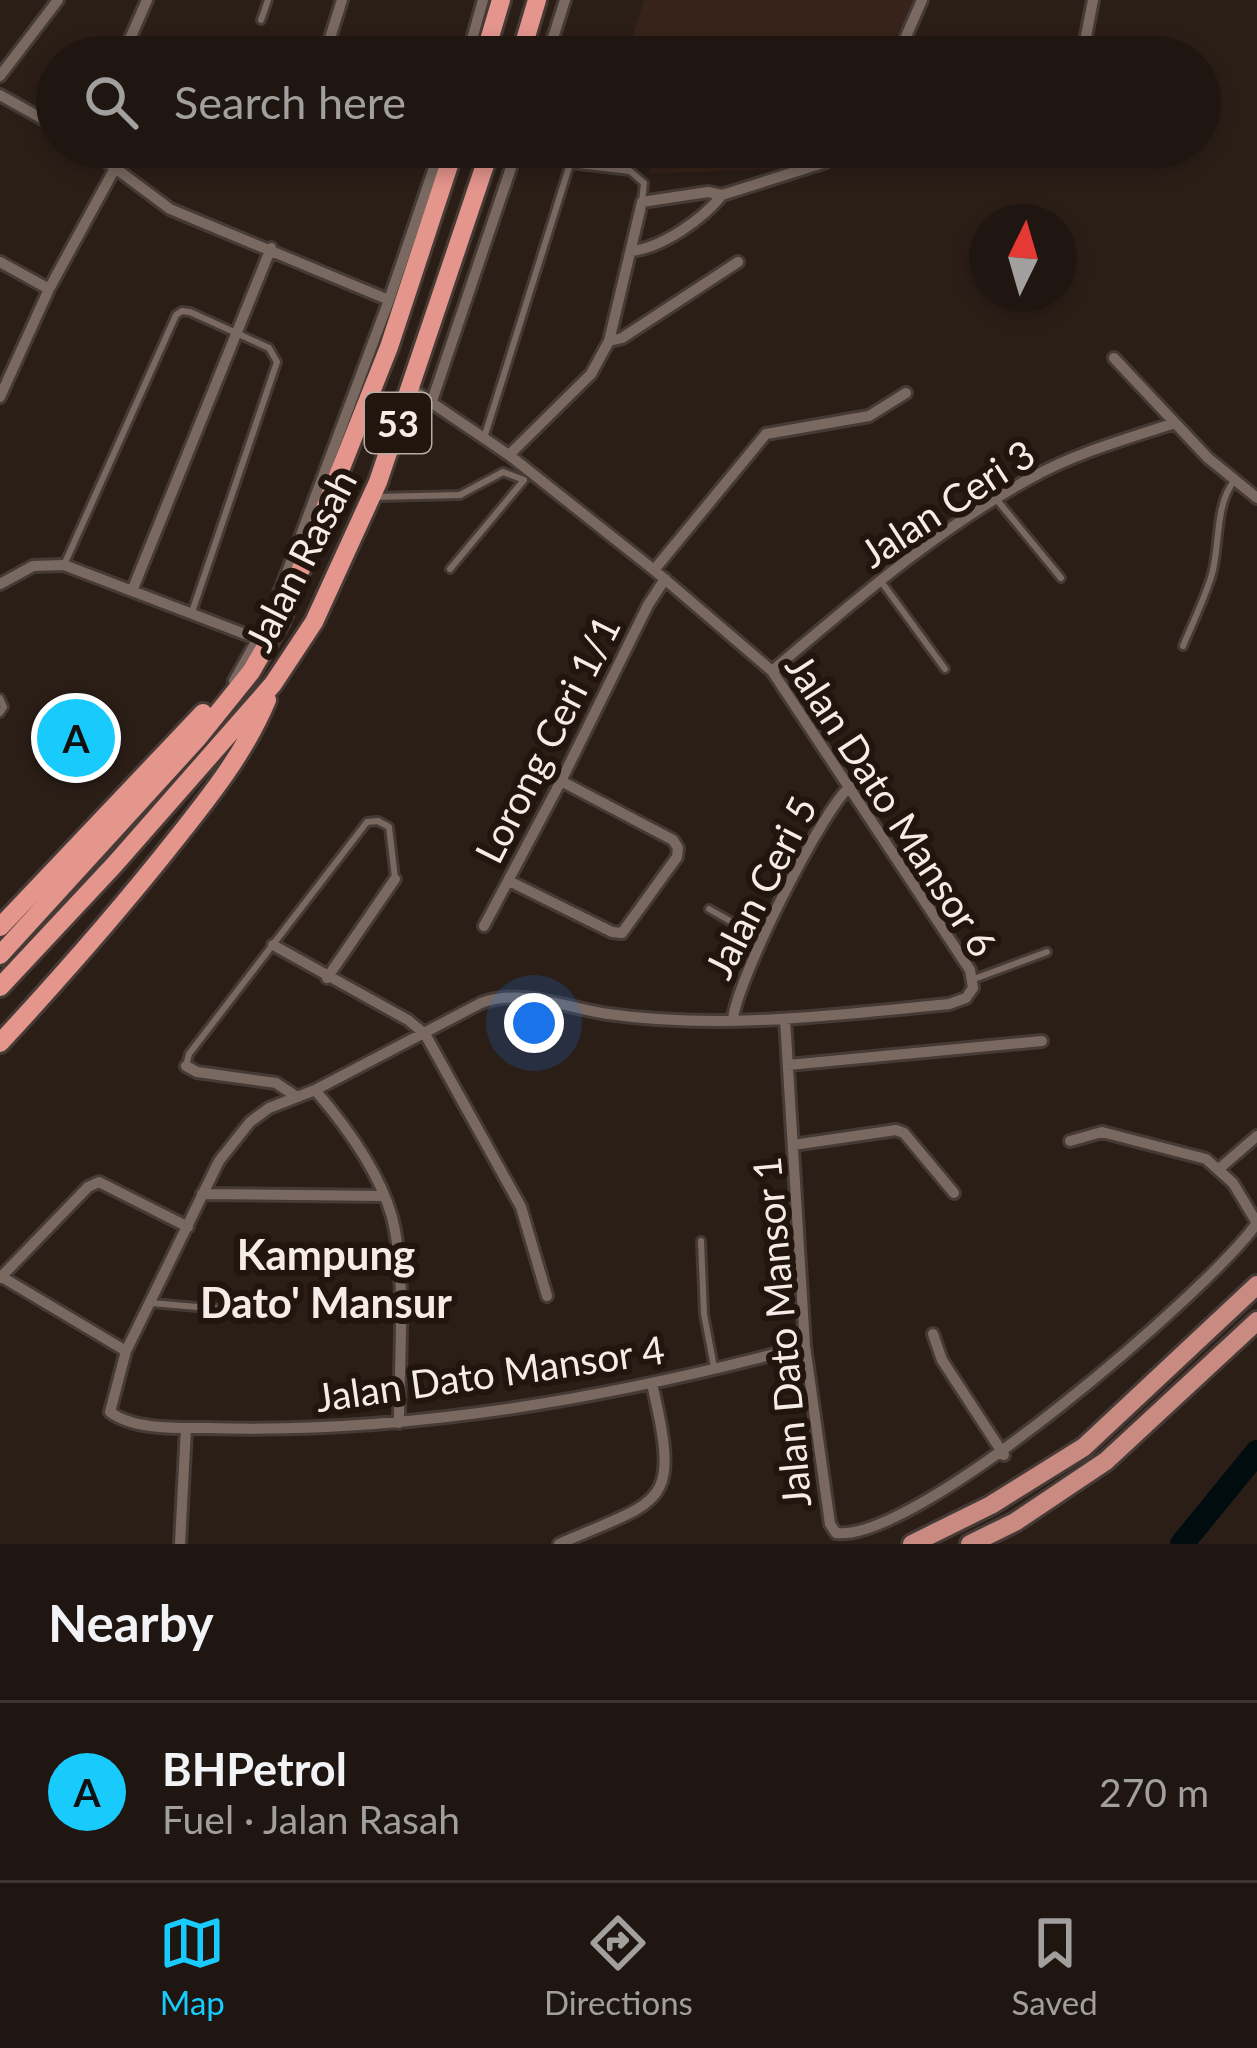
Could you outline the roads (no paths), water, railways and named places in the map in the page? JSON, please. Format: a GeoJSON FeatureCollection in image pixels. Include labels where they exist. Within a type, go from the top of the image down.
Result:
{"type":"FeatureCollection","features":[{"type":"Feature","properties":{"kind":"highway"},"geometry":{"type":"LineString","coordinates":[[490,36],[501,0]]}},
{"type":"Feature","properties":{"kind":"highway"},"geometry":{"type":"LineString","coordinates":[[526,36],[537,0]]}},
{"type":"Feature","properties":{"kind":"highway","name":"Jalan Rasah"},"geometry":{"type":"LineString","coordinates":[[0,955],[251,673],[280,622],[389,346],[448,168]]}},
{"type":"Feature","properties":{"kind":"highway","name":"Jalan Rasah"},"geometry":{"type":"LineString","coordinates":[[0,987],[116,864],[273,684],[314,622],[371,497],[484,168]]}},
{"type":"Feature","properties":{"kind":"highway"},"geometry":{"type":"LineString","coordinates":[[0,927],[234,681],[280,622]]}},
{"type":"Feature","properties":{"kind":"highway"},"geometry":{"type":"LineString","coordinates":[[0,1043],[114,918],[213,793],[252,736],[273,684]]}},
{"type":"Feature","properties":{"kind":"main road"},"geometry":{"type":"LineString","coordinates":[[913,1544],[991,1505],[1084,1447],[1257,1285]]}},
{"type":"Feature","properties":{"kind":"main road"},"geometry":{"type":"LineString","coordinates":[[970,1544],[1015,1522],[1106,1461],[1257,1321]]}},
{"type":"Feature","properties":{"kind":"street"},"geometry":{"type":"LineString","coordinates":[[0,76],[58,0]]}},
{"type":"Feature","properties":{"kind":"street"},"geometry":{"type":"LineString","coordinates":[[131,36],[147,0]]}},
{"type":"Feature","properties":{"kind":"street"},"geometry":{"type":"LineString","coordinates":[[331,36],[342,0]]}},
{"type":"Feature","properties":{"kind":"street"},"geometry":{"type":"LineString","coordinates":[[472,36],[483,0]]}},
{"type":"Feature","properties":{"kind":"street"},"geometry":{"type":"LineString","coordinates":[[554,36],[565,0]]}},
{"type":"Feature","properties":{"kind":"street"},"geometry":{"type":"LineString","coordinates":[[906,36],[922,0]]}},
{"type":"Feature","properties":{"kind":"street"},"geometry":{"type":"LineString","coordinates":[[1086,36],[1093,0]]}},
{"type":"Feature","properties":{"kind":"street"},"geometry":{"type":"LineString","coordinates":[[0,95],[36,115]]}},
{"type":"Feature","properties":{"kind":"street"},"geometry":{"type":"LineString","coordinates":[[112,168],[170,209],[389,300]]}},
{"type":"Feature","properties":{"kind":"street"},"geometry":{"type":"LineString","coordinates":[[234,681],[271,615],[434,168]]}},
{"type":"Feature","properties":{"kind":"street"},"geometry":{"type":"LineString","coordinates":[[432,400],[511,168]]}},
{"type":"Feature","properties":{"kind":"street"},"geometry":{"type":"LineString","coordinates":[[508,455],[592,374],[609,341],[642,202],[708,192],[722,195],[807,168]]}},
{"type":"Feature","properties":{"kind":"street"},"geometry":{"type":"LineString","coordinates":[[0,397],[49,289],[114,170]]}},
{"type":"Feature","properties":{"kind":"street"},"geometry":{"type":"LineString","coordinates":[[631,251],[658,242],[710,210],[722,195]]}},
{"type":"Feature","properties":{"kind":"street"},"geometry":{"type":"LineString","coordinates":[[133,591],[271,248]]}},
{"type":"Feature","properties":{"kind":"street"},"geometry":{"type":"LineString","coordinates":[[0,262],[49,289]]}},
{"type":"Feature","properties":{"kind":"street"},"geometry":{"type":"LineString","coordinates":[[609,341],[622,338],[738,262]]}},
{"type":"Feature","properties":{"kind":"street"},"geometry":{"type":"LineString","coordinates":[[1114,358],[1257,499]]}},
{"type":"Feature","properties":{"kind":"street","name":"Jalan Dato Mansor 6"},"geometry":{"type":"LineString","coordinates":[[110,1412],[126,1351],[225,1150],[250,1122],[481,1003],[507,996],[612,1015],[734,1021],[949,1004],[966,998],[974,988],[974,979],[772,671],[654,570],[527,476],[508,455],[410,388]]}},
{"type":"Feature","properties":{"kind":"street"},"geometry":{"type":"LineString","coordinates":[[654,570],[766,434],[869,416],[906,393]]}},
{"type":"Feature","properties":{"kind":"street","name":"Jalan Ceri 3"},"geometry":{"type":"LineString","coordinates":[[772,671],[880,580],[1029,479],[1088,452],[1175,423]]}},
{"type":"Feature","properties":{"kind":"street"},"geometry":{"type":"LineString","coordinates":[[0,582],[33,566],[64,565],[258,639]]}},
{"type":"Feature","properties":{"kind":"street","name":"Lorong Ceri 1/1"},"geometry":{"type":"LineString","coordinates":[[484,926],[665,580]]}},
{"type":"Feature","properties":{"kind":"street"},"geometry":{"type":"LineString","coordinates":[[509,881],[622,933],[677,857],[673,840],[561,782]]}},
{"type":"Feature","properties":{"kind":"street","name":"Jalan Ceri 5"},"geometry":{"type":"LineString","coordinates":[[734,1021],[738,994],[764,939],[832,804],[851,786]]}},
{"type":"Feature","properties":{"kind":"street"},"geometry":{"type":"LineString","coordinates":[[328,978],[395,878]]}},
{"type":"Feature","properties":{"kind":"street"},"geometry":{"type":"LineString","coordinates":[[272,945],[425,1034],[521,1207],[547,1296]]}},
{"type":"Feature","properties":{"kind":"street","name":"Jalan Dato Mansor 1"},"geometry":{"type":"LineString","coordinates":[[785,1019],[805,1346],[830,1524],[836,1533],[860,1535],[941,1501],[1004,1455],[1145,1338],[1257,1223]]}},
{"type":"Feature","properties":{"kind":"street"},"geometry":{"type":"LineString","coordinates":[[788,1065],[1042,1041]]}},
{"type":"Feature","properties":{"kind":"street"},"geometry":{"type":"LineString","coordinates":[[186,1066],[197,1072],[276,1083],[297,1096]]}},
{"type":"Feature","properties":{"kind":"street"},"geometry":{"type":"LineString","coordinates":[[315,1090],[343,1121],[382,1196],[398,1246],[399,1423]]}},
{"type":"Feature","properties":{"kind":"street"},"geometry":{"type":"LineString","coordinates":[[793,1145],[896,1130],[904,1133],[954,1192]]}},
{"type":"Feature","properties":{"kind":"street"},"geometry":{"type":"LineString","coordinates":[[1070,1141],[1102,1132],[1186,1151],[1220,1168],[1257,1223]]}},
{"type":"Feature","properties":{"kind":"street"},"geometry":{"type":"LineString","coordinates":[[1220,1168],[1257,1136]]}},
{"type":"Feature","properties":{"kind":"street"},"geometry":{"type":"LineString","coordinates":[[126,1351],[1,1278],[88,1187],[99,1182],[188,1227]]}},
{"type":"Feature","properties":{"kind":"street"},"geometry":{"type":"LineString","coordinates":[[202,1194],[382,1196]]}},
{"type":"Feature","properties":{"kind":"street"},"geometry":{"type":"LineString","coordinates":[[933,1334],[942,1360],[1004,1455]]}},
{"type":"Feature","properties":{"kind":"street","name":"Jalan Dato Mansor 4"},"geometry":{"type":"LineString","coordinates":[[110,1412],[134,1422],[186,1428],[399,1423],[652,1384],[805,1346]]}},
{"type":"Feature","properties":{"kind":"street"},"geometry":{"type":"LineString","coordinates":[[559,1544],[644,1509],[657,1492],[664,1446],[652,1384]]}},
{"type":"Feature","properties":{"kind":"street"},"geometry":{"type":"LineString","coordinates":[[180,1544],[186,1428]]}},
{"type":"Feature","properties":{"kind":"lane"},"geometry":{"type":"LineString","coordinates":[[261,20],[268,0]]}},
{"type":"Feature","properties":{"kind":"lane"},"geometry":{"type":"LineString","coordinates":[[484,438],[569,168]]}},
{"type":"Feature","properties":{"kind":"lane"},"geometry":{"type":"LineString","coordinates":[[608,168],[636,173],[644,183],[642,202]]}},
{"type":"Feature","properties":{"kind":"lane"},"geometry":{"type":"LineString","coordinates":[[64,565],[176,315],[186,311],[269,348],[277,362],[191,614]]}},
{"type":"Feature","properties":{"kind":"lane"},"geometry":{"type":"LineString","coordinates":[[371,497],[460,495],[502,472],[527,476]]}},
{"type":"Feature","properties":{"kind":"lane"},"geometry":{"type":"LineString","coordinates":[[450,569],[527,476]]}},
{"type":"Feature","properties":{"kind":"lane"},"geometry":{"type":"LineString","coordinates":[[1183,646],[1210,580],[1223,496],[1234,481]]}},
{"type":"Feature","properties":{"kind":"lane"},"geometry":{"type":"LineString","coordinates":[[997,500],[1061,578]]}},
{"type":"Feature","properties":{"kind":"lane"},"geometry":{"type":"LineString","coordinates":[[880,580],[945,669]]}},
{"type":"Feature","properties":{"kind":"lane"},"geometry":{"type":"LineString","coordinates":[[0,698],[4,706],[0,713]]}},
{"type":"Feature","properties":{"kind":"lane"},"geometry":{"type":"LineString","coordinates":[[186,1066],[189,1054],[367,822],[377,820],[389,827],[395,878]]}},
{"type":"Feature","properties":{"kind":"lane"},"geometry":{"type":"LineString","coordinates":[[709,909],[764,939]]}},
{"type":"Feature","properties":{"kind":"lane"},"geometry":{"type":"LineString","coordinates":[[974,979],[1047,952]]}},
{"type":"Feature","properties":{"kind":"lane"},"geometry":{"type":"LineString","coordinates":[[701,1241],[704,1314],[714,1370]]}},
{"type":"Feature","properties":{"kind":"lane"},"geometry":{"type":"LineString","coordinates":[[151,1303],[280,1314]]}},
{"type":"Feature","properties":{"kind":"waterway"},"geometry":{"type":"LineString","coordinates":[[1182,1544],[1257,1452]]}},
{"type":"Feature","properties":{"kind":"place","name":"BHPetrol"},"geometry":{"type":"Point","coordinates":[76,738]}},
{"type":"Feature","properties":{"kind":"district","name":"Kampung Dato' Mansur"},"geometry":{"type":"Point","coordinates":[326,1278]}}]}
